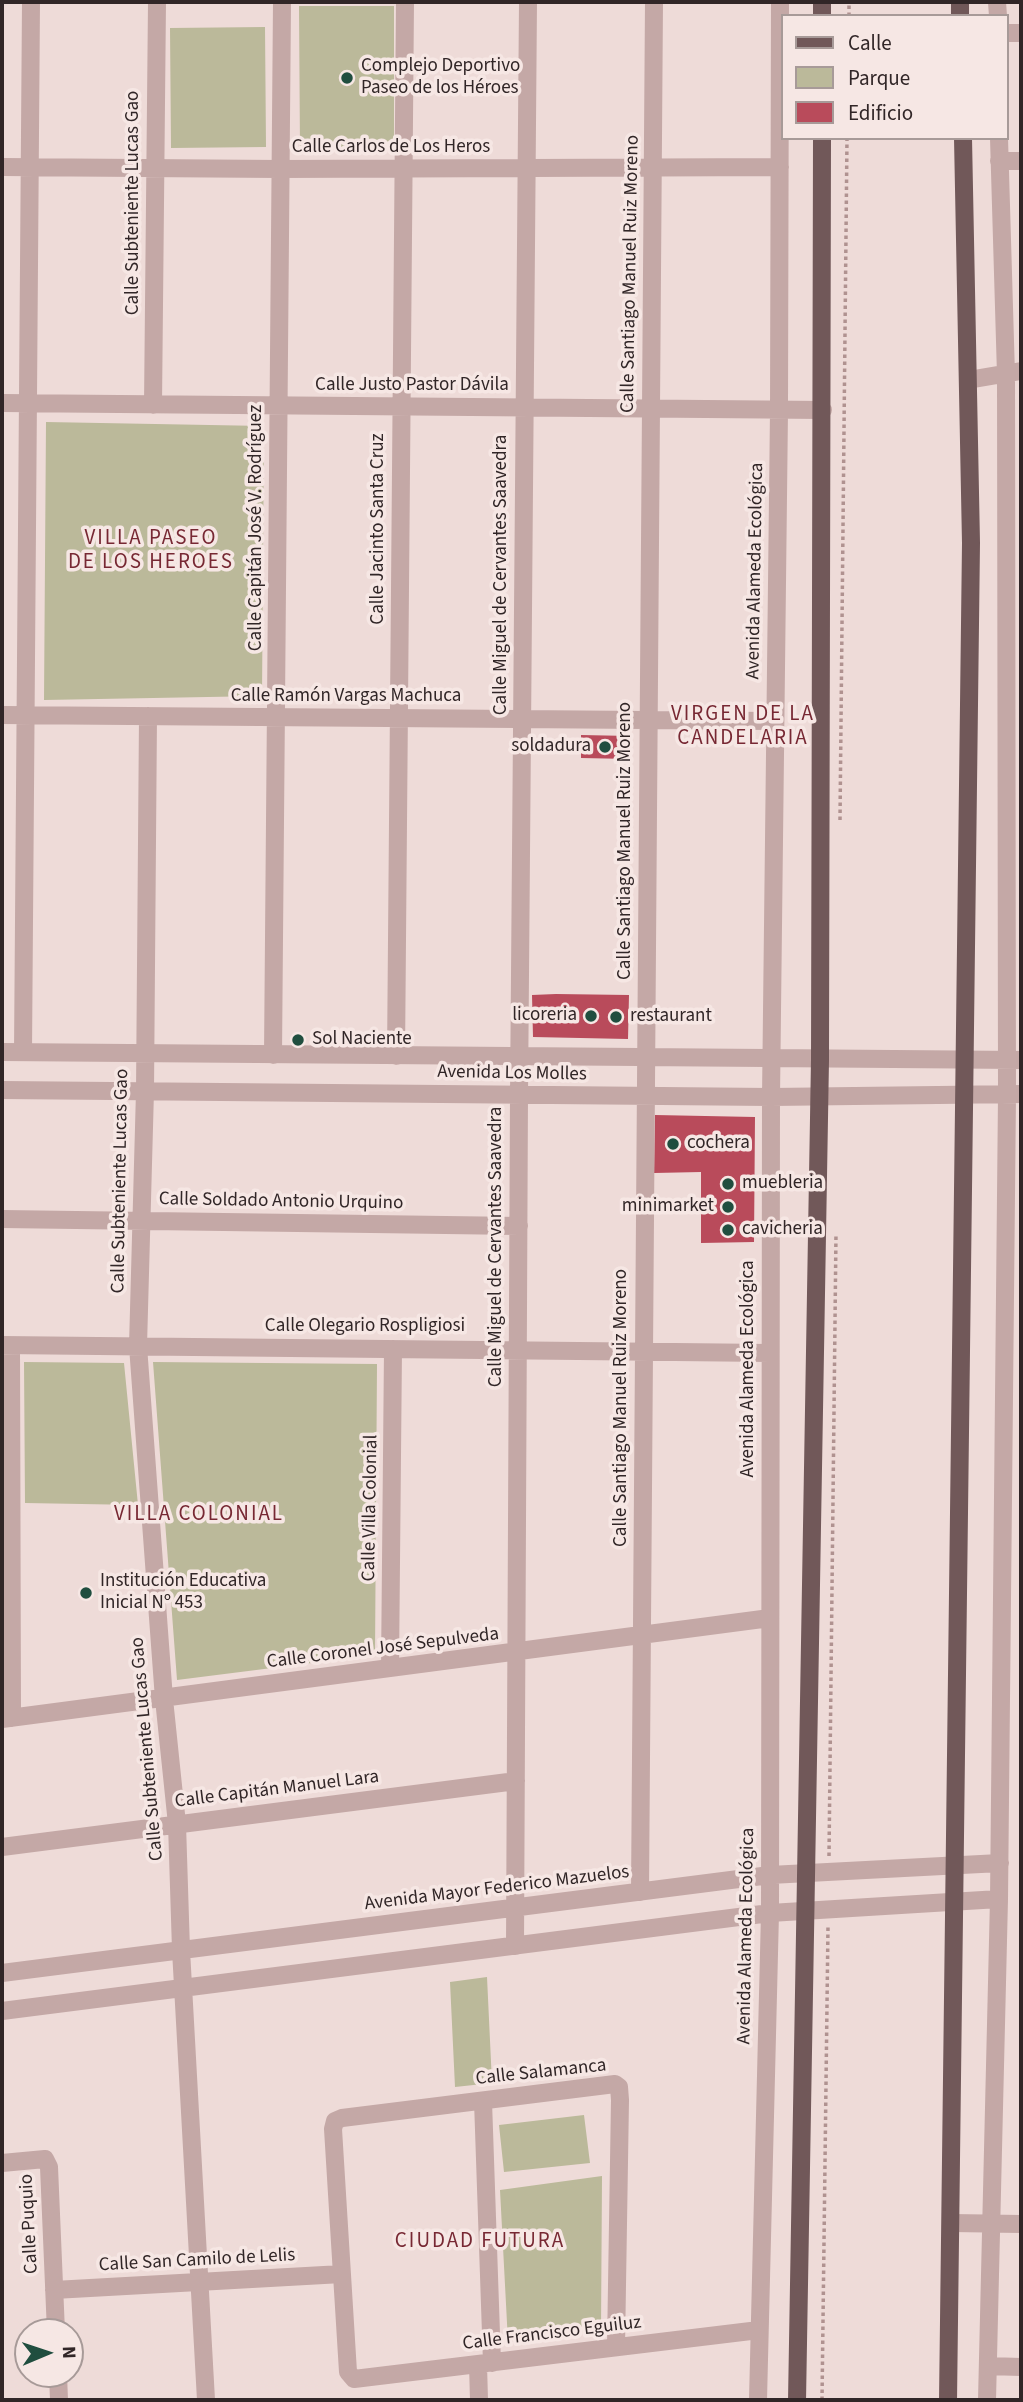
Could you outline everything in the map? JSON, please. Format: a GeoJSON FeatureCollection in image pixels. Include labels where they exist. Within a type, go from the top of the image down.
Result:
{"type":"FeatureCollection","features":[{"type":"Feature","properties":{"kind":"main road"},"geometry":{"type":"LineString","coordinates":[[797,2400],[820,1060],[822,140]]}},
{"type":"Feature","properties":{"kind":"main road"},"geometry":{"type":"LineString","coordinates":[[948,2400],[971,543],[963,140]]}},
{"type":"Feature","properties":{"kind":"street"},"geometry":{"type":"LineString","coordinates":[[23,1052],[31,2]]}},
{"type":"Feature","properties":{"kind":"street","name":"Calle Subteniente Lucas Gao"},"geometry":{"type":"LineString","coordinates":[[153,405],[157,2]]}},
{"type":"Feature","properties":{"kind":"street","name":"Calle Capitán José V. Rodríguez"},"geometry":{"type":"LineString","coordinates":[[273,1055],[282,2]]}},
{"type":"Feature","properties":{"kind":"street","name":"Calle Jacinto Santa Cruz"},"geometry":{"type":"LineString","coordinates":[[396,1056],[405,2]]}},
{"type":"Feature","properties":{"kind":"street","name":"Calle Miguel de Cervantes Saavedra"},"geometry":{"type":"LineString","coordinates":[[515,1946],[528,2]]}},
{"type":"Feature","properties":{"kind":"street","name":"Calle Santiago Manuel Ruiz Moreno"},"geometry":{"type":"LineString","coordinates":[[640,1892],[654,2]]}},
{"type":"Feature","properties":{"kind":"street","name":"Avenida Alameda Ecológica"},"geometry":{"type":"LineString","coordinates":[[758,2400],[770,1913],[771,1060],[779,411],[780,2]]}},
{"type":"Feature","properties":{"kind":"street"},"geometry":{"type":"LineString","coordinates":[[987,2400],[1014,1095],[1014,373],[999,140]]}},
{"type":"Feature","properties":{"kind":"street"},"geometry":{"type":"LineString","coordinates":[[999,161],[1021,161]]}},
{"type":"Feature","properties":{"kind":"street","name":"Calle Carlos de Los Heros"},"geometry":{"type":"LineString","coordinates":[[2,167],[780,167]]}},
{"type":"Feature","properties":{"kind":"street"},"geometry":{"type":"LineString","coordinates":[[968,380],[1014,373]]}},
{"type":"Feature","properties":{"kind":"street","name":"Calle Justo Pastor Dávila"},"geometry":{"type":"LineString","coordinates":[[2,403],[822,410]]}},
{"type":"Feature","properties":{"kind":"street","name":"Calle Ramón Vargas Machuca"},"geometry":{"type":"LineString","coordinates":[[2,715],[774,721]]}},
{"type":"Feature","properties":{"kind":"street","name":"Calle Subteniente Lucas Gao"},"geometry":{"type":"LineString","coordinates":[[148,716],[145,1091],[138,1346],[164,1699],[177,1824],[181,1950],[206,2400]]}},
{"type":"Feature","properties":{"kind":"street","name":"Avenida Los Molles"},"geometry":{"type":"LineString","coordinates":[[2,1052],[1014,1060]]}},
{"type":"Feature","properties":{"kind":"street","name":"Avenida Los Molles"},"geometry":{"type":"LineString","coordinates":[[2,1090],[771,1097],[1014,1095]]}},
{"type":"Feature","properties":{"kind":"street","name":"Calle Soldado Antonio Urquino"},"geometry":{"type":"LineString","coordinates":[[2,1219],[519,1226]]}},
{"type":"Feature","properties":{"kind":"street"},"geometry":{"type":"LineString","coordinates":[[6,1345],[7,1719]]}},
{"type":"Feature","properties":{"kind":"street","name":"Calle Olegario Rospligiosi"},"geometry":{"type":"LineString","coordinates":[[6,1345],[770,1353]]}},
{"type":"Feature","properties":{"kind":"street","name":"Calle Villa Colonial"},"geometry":{"type":"LineString","coordinates":[[390,1668],[393,1349]]}},
{"type":"Feature","properties":{"kind":"street","name":"Calle Coronel José Sepulveda"},"geometry":{"type":"LineString","coordinates":[[7,1719],[770,1618]]}},
{"type":"Feature","properties":{"kind":"street","name":"Calle Capitán Manuel Lara"},"geometry":{"type":"LineString","coordinates":[[2,1847],[516,1781]]}},
{"type":"Feature","properties":{"kind":"street","name":"Avenida Mayor Federico Mazuelos"},"geometry":{"type":"LineString","coordinates":[[2,1973],[770,1875],[1000,1863]]}},
{"type":"Feature","properties":{"kind":"street"},"geometry":{"type":"LineString","coordinates":[[2,2011],[770,1913],[999,1899]]}},
{"type":"Feature","properties":{"kind":"street","name":"Calle Salamanca"},"geometry":{"type":"LineString","coordinates":[[342,2274],[333,2129],[335,2121],[609,2083],[619,2087],[621,2100],[616,2347]]}},
{"type":"Feature","properties":{"kind":"street"},"geometry":{"type":"LineString","coordinates":[[479,2400],[485,2363],[483,2101]]}},
{"type":"Feature","properties":{"kind":"street","name":"Calle Puquio"},"geometry":{"type":"LineString","coordinates":[[2,2163],[46,2159],[49,2167],[54,2290]]}},
{"type":"Feature","properties":{"kind":"street"},"geometry":{"type":"LineString","coordinates":[[951,2223],[1021,2224]]}},
{"type":"Feature","properties":{"kind":"street","name":"Calle Francisco Eguiluz"},"geometry":{"type":"LineString","coordinates":[[342,2274],[348,2372],[358,2380],[759,2330]]}},
{"type":"Feature","properties":{"kind":"street","name":"Calle San Camilo de Lelis"},"geometry":{"type":"LineString","coordinates":[[54,2290],[342,2274]]}},
{"type":"Feature","properties":{"kind":"street"},"geometry":{"type":"LineString","coordinates":[[54,2290],[55,2318]]}},
{"type":"Feature","properties":{"kind":"street"},"geometry":{"type":"LineString","coordinates":[[988,2366],[1021,2367]]}},
{"type":"Feature","properties":{"kind":"green space","name":"Complejo Deportivo Paseo de los Héroes"},"geometry":{"type":"Polygon","coordinates":[[[299,6],[394,6],[394,149],[300,150],[299,6]]]}},
{"type":"Feature","properties":{"kind":"green space"},"geometry":{"type":"Polygon","coordinates":[[[265,27],[266,147],[171,148],[170,28],[265,27]]]}},
{"type":"Feature","properties":{"kind":"green space"},"geometry":{"type":"Polygon","coordinates":[[[46,422],[264,426],[262,696],[44,700],[46,422]]]}},
{"type":"Feature","properties":{"kind":"green space"},"geometry":{"type":"Polygon","coordinates":[[[24,1362],[124,1363],[138,1505],[25,1503],[24,1362]]]}},
{"type":"Feature","properties":{"kind":"green space"},"geometry":{"type":"Polygon","coordinates":[[[153,1362],[377,1364],[375,1655],[177,1680],[153,1362]]]}},
{"type":"Feature","properties":{"kind":"green space"},"geometry":{"type":"Polygon","coordinates":[[[487,1977],[492,2083],[455,2087],[450,1982],[487,1977]]]}},
{"type":"Feature","properties":{"kind":"green space"},"geometry":{"type":"Polygon","coordinates":[[[584,2115],[590,2163],[504,2172],[499,2125],[584,2115]]]}},
{"type":"Feature","properties":{"kind":"green space"},"geometry":{"type":"Polygon","coordinates":[[[602,2176],[601,2330],[508,2342],[500,2190],[602,2176]]]}},
{"type":"Feature","properties":{"kind":"building","name":"soldadura"},"geometry":{"type":"Polygon","coordinates":[[[581,735],[630,736],[630,759],[581,758],[581,735]]]}},
{"type":"Feature","properties":{"kind":"building"},"geometry":{"type":"Polygon","coordinates":[[[532,995],[629,995],[628,1039],[533,1037],[532,995]]]}},
{"type":"Feature","properties":{"kind":"building"},"geometry":{"type":"Polygon","coordinates":[[[655,1115],[755,1117],[754,1242],[701,1243],[701,1172],[654,1173],[655,1115]]]}},
{"type":"Feature","properties":{"kind":"place","name":"Complejo Deportivo Paseo de los Héroes"},"geometry":{"type":"Point","coordinates":[347,78]}},
{"type":"Feature","properties":{"kind":"place","name":"soldadura"},"geometry":{"type":"Point","coordinates":[605,747]}},
{"type":"Feature","properties":{"kind":"place","name":"licoreria"},"geometry":{"type":"Point","coordinates":[591,1016]}},
{"type":"Feature","properties":{"kind":"place","name":"restaurant"},"geometry":{"type":"Point","coordinates":[616,1017]}},
{"type":"Feature","properties":{"kind":"place","name":"Sol Naciente"},"geometry":{"type":"Point","coordinates":[298,1040]}},
{"type":"Feature","properties":{"kind":"place","name":"cochera"},"geometry":{"type":"Point","coordinates":[673,1144]}},
{"type":"Feature","properties":{"kind":"place","name":"muebleria"},"geometry":{"type":"Point","coordinates":[728,1184]}},
{"type":"Feature","properties":{"kind":"place","name":"minimarket"},"geometry":{"type":"Point","coordinates":[728,1207]}},
{"type":"Feature","properties":{"kind":"place","name":"cavicheria"},"geometry":{"type":"Point","coordinates":[728,1230]}},
{"type":"Feature","properties":{"kind":"place","name":"Institución Educativa Inicial Nº 453"},"geometry":{"type":"Point","coordinates":[86,1593]}},
{"type":"Feature","properties":{"kind":"district","name":"VILLA PASEO DE LOS HEROES"},"geometry":{"type":"Point","coordinates":[151,551]}},
{"type":"Feature","properties":{"kind":"district","name":"VIRGEN DE LA CANDELARIA"},"geometry":{"type":"Point","coordinates":[743,727]}},
{"type":"Feature","properties":{"kind":"district","name":"VILLA COLONIAL"},"geometry":{"type":"Point","coordinates":[199,1515]}},
{"type":"Feature","properties":{"kind":"district","name":"CIUDAD FUTURA"},"geometry":{"type":"Point","coordinates":[480,2242]}}]}
